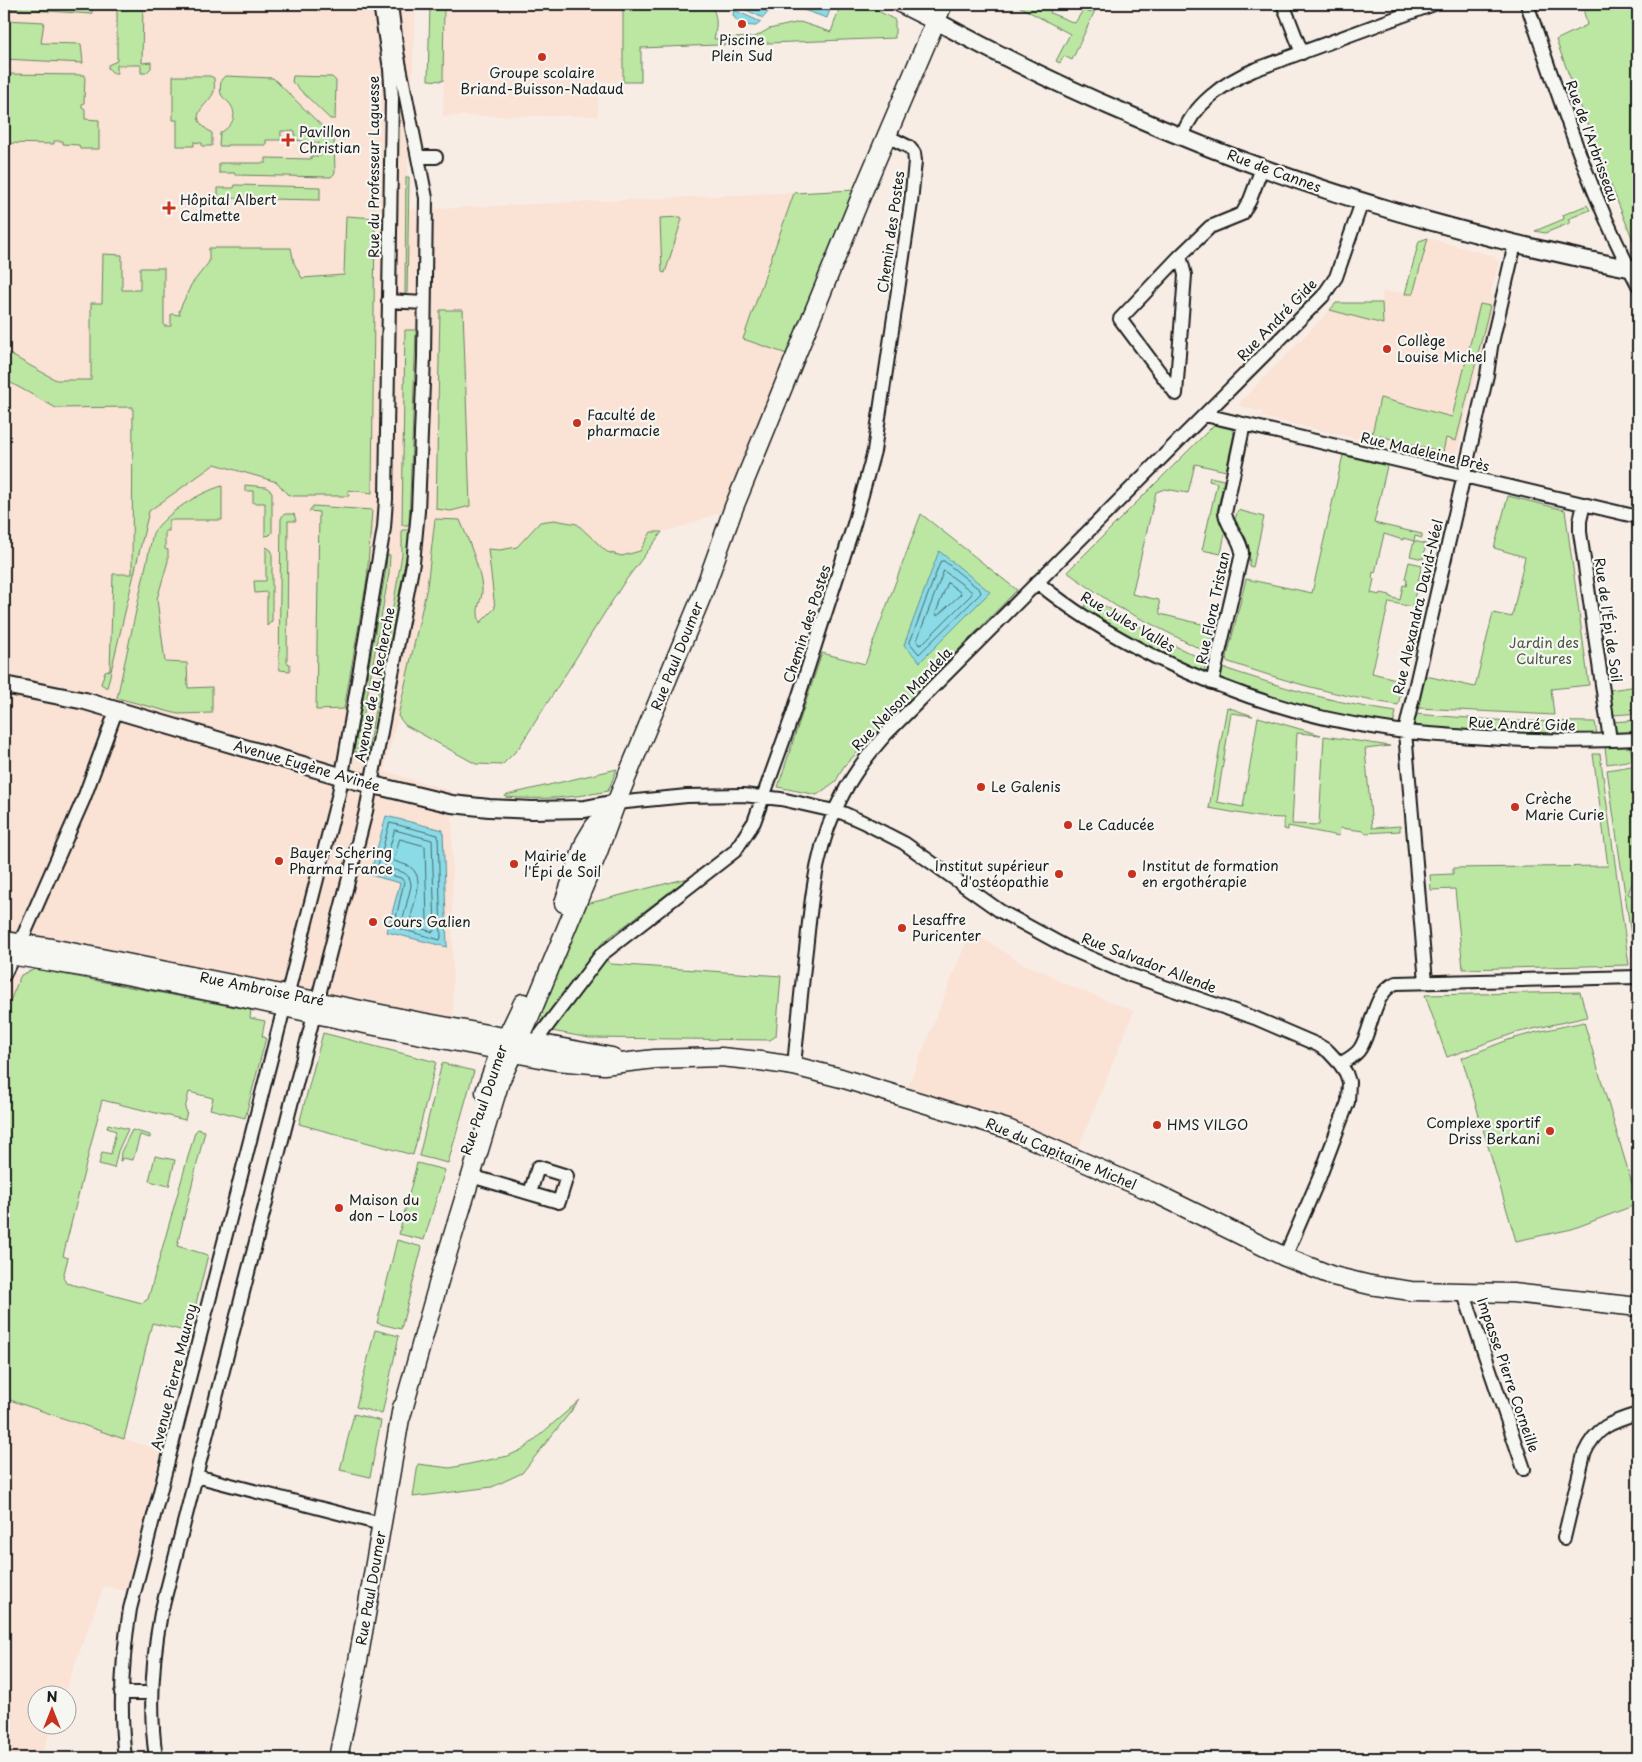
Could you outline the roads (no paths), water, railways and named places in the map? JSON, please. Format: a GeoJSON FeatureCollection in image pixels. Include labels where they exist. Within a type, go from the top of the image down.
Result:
{"type":"FeatureCollection","features":[{"type":"Feature","properties":{"kind":"main road"},"geometry":{"type":"LineString","coordinates":[[902,4],[936,22]]}},
{"type":"Feature","properties":{"kind":"main road","name":"Rue Paul Doumer"},"geometry":{"type":"LineString","coordinates":[[401,1417],[439,1281],[500,1081],[514,1045],[519,1011],[567,895],[585,842],[598,821],[616,803],[703,593],[734,507],[943,4]]}},
{"type":"Feature","properties":{"kind":"main road","name":"Rue Ambroise Paré"},"geometry":{"type":"LineString","coordinates":[[10,948],[109,972],[286,1000],[514,1045]]}},
{"type":"Feature","properties":{"kind":"main road","name":"Rue Paul Doumer"},"geometry":{"type":"LineString","coordinates":[[338,1758],[356,1674],[409,1363],[435,1254],[490,1074],[514,1045]]}},
{"type":"Feature","properties":{"kind":"main road","name":"Rue du Capitaine Michel"},"geometry":{"type":"LineString","coordinates":[[514,1045],[584,1064],[721,1057],[794,1066],[841,1078],[1008,1129],[1149,1190],[1315,1270],[1370,1285],[1411,1291],[1512,1293],[1638,1307]]}},
{"type":"Feature","properties":{"kind":"main road","name":"Rue du Capitaine Michel"},"geometry":{"type":"LineString","coordinates":[[514,1045],[646,1060]]}},
{"type":"Feature","properties":{"kind":"street","name":"Rue du Professeur Laguesse"},"geometry":{"type":"LineString","coordinates":[[380,4],[391,80],[386,504]]}},
{"type":"Feature","properties":{"kind":"street","name":"Rue du Professeur Laguesse"},"geometry":{"type":"LineString","coordinates":[[391,4],[397,52],[426,198],[418,505]]}},
{"type":"Feature","properties":{"kind":"street"},"geometry":{"type":"LineString","coordinates":[[1283,4],[1302,53]]}},
{"type":"Feature","properties":{"kind":"street"},"geometry":{"type":"LineString","coordinates":[[1182,137],[1186,126],[1194,115],[1220,89],[1246,74],[1434,4]]}},
{"type":"Feature","properties":{"kind":"street","name":"Rue de l'Arbrisseau"},"geometry":{"type":"LineString","coordinates":[[1527,4],[1582,163],[1606,220],[1634,270],[1638,285]]}},
{"type":"Feature","properties":{"kind":"street","name":"Rue de Cannes"},"geometry":{"type":"LineString","coordinates":[[936,22],[1083,94],[1182,137],[1262,168],[1362,202],[1423,220],[1515,244],[1634,270]]}},
{"type":"Feature","properties":{"kind":"street","name":"Chemin des Postes"},"geometry":{"type":"LineString","coordinates":[[514,1045],[601,955],[735,851],[754,822],[793,714],[854,524],[870,467],[910,212],[916,161],[914,153],[909,147],[887,136]]}},
{"type":"Feature","properties":{"kind":"street"},"geometry":{"type":"LineString","coordinates":[[418,157],[436,157]]}},
{"type":"Feature","properties":{"kind":"street"},"geometry":{"type":"LineString","coordinates":[[1180,256],[1185,275],[1176,394],[1120,319],[1180,256],[1210,227],[1242,214],[1250,200],[1262,168]]}},
{"type":"Feature","properties":{"kind":"street","name":"Rue André Gide"},"geometry":{"type":"LineString","coordinates":[[1037,582],[1328,290],[1339,269],[1362,202]]}},
{"type":"Feature","properties":{"kind":"street","name":"Rue Alexandra David-Néel"},"geometry":{"type":"LineString","coordinates":[[1426,982],[1405,732],[1515,244]]}},
{"type":"Feature","properties":{"kind":"street"},"geometry":{"type":"LineString","coordinates":[[388,301],[424,303]]}},
{"type":"Feature","properties":{"kind":"street","name":"Rue Madeleine Brès"},"geometry":{"type":"LineString","coordinates":[[1205,415],[1638,517]]}},
{"type":"Feature","properties":{"kind":"street","name":"Rue Flora Tristan"},"geometry":{"type":"LineString","coordinates":[[1212,683],[1242,553],[1240,543],[1225,513],[1244,424]]}},
{"type":"Feature","properties":{"kind":"street","name":"Avenue de la Recherche"},"geometry":{"type":"LineString","coordinates":[[286,1000],[342,777],[384,528],[386,504]]}},
{"type":"Feature","properties":{"kind":"street","name":"Rue de l'Épi de Soil"},"geometry":{"type":"LineString","coordinates":[[1584,504],[1580,532],[1610,740]]}},
{"type":"Feature","properties":{"kind":"street","name":"Avenue de la Recherche"},"geometry":{"type":"LineString","coordinates":[[317,1007],[372,785],[410,580],[418,505]]}},
{"type":"Feature","properties":{"kind":"street","name":"Rue Jules Vallès"},"geometry":{"type":"LineString","coordinates":[[1037,582],[1074,609],[1118,637],[1212,683],[1265,702],[1311,715],[1405,732]]}},
{"type":"Feature","properties":{"kind":"street","name":"Rue Nelson Mandela"},"geometry":{"type":"LineString","coordinates":[[794,1066],[814,884],[821,852],[835,811],[851,780],[873,749],[1037,582]]}},
{"type":"Feature","properties":{"kind":"street","name":"Avenue Eugène Avinée"},"geometry":{"type":"LineString","coordinates":[[4,685],[85,701],[342,777],[452,804],[504,810],[585,810],[616,803]]}},
{"type":"Feature","properties":{"kind":"street"},"geometry":{"type":"LineString","coordinates":[[4,975],[10,948],[84,798],[116,711]]}},
{"type":"Feature","properties":{"kind":"street","name":"Rue André Gide"},"geometry":{"type":"LineString","coordinates":[[1405,732],[1520,740],[1638,739]]}},
{"type":"Feature","properties":{"kind":"street","name":"Rue Salvador Allende"},"geometry":{"type":"LineString","coordinates":[[616,803],[708,794],[764,796],[835,811],[863,822],[904,843],[1000,911],[1070,949],[1130,975],[1255,1018],[1328,1051],[1340,1064],[1349,1082],[1348,1102],[1286,1257]]}},
{"type":"Feature","properties":{"kind":"street"},"geometry":{"type":"LineString","coordinates":[[1340,1064],[1355,1055],[1362,1047],[1382,995],[1388,987],[1396,983],[1638,977]]}},
{"type":"Feature","properties":{"kind":"street","name":"Avenue Pierre Mauroy"},"geometry":{"type":"LineString","coordinates":[[125,1758],[121,1693],[126,1637],[133,1598],[286,1000]]}},
{"type":"Feature","properties":{"kind":"street"},"geometry":{"type":"LineString","coordinates":[[156,1758],[152,1693],[160,1619],[317,1007]]}},
{"type":"Feature","properties":{"kind":"street"},"geometry":{"type":"LineString","coordinates":[[471,1176],[530,1193]]}},
{"type":"Feature","properties":{"kind":"street","name":"Impasse Pierre Corneille"},"geometry":{"type":"LineString","coordinates":[[1464,1291],[1524,1469]]}},
{"type":"Feature","properties":{"kind":"street"},"geometry":{"type":"LineString","coordinates":[[1564,1538],[1584,1454],[1588,1445],[1602,1428],[1638,1414]]}},
{"type":"Feature","properties":{"kind":"street"},"geometry":{"type":"LineString","coordinates":[[196,1476],[381,1524]]}},
{"type":"Feature","properties":{"kind":"street"},"geometry":{"type":"LineString","coordinates":[[121,1693],[152,1693]]}},
{"type":"Feature","properties":{"kind":"water"},"geometry":{"type":"Polygon","coordinates":[[[737,4],[770,4],[768,12],[763,18],[737,4]]]}},
{"type":"Feature","properties":{"kind":"water"},"geometry":{"type":"Polygon","coordinates":[[[786,4],[832,4],[827,18],[786,4]]]}},
{"type":"Feature","properties":{"kind":"water"},"geometry":{"type":"Polygon","coordinates":[[[734,10],[761,22],[756,26],[742,24],[733,15],[734,10]]]}},
{"type":"Feature","properties":{"kind":"water"},"geometry":{"type":"Polygon","coordinates":[[[939,551],[990,592],[920,662],[904,645],[939,551]]]}},
{"type":"Feature","properties":{"kind":"water"},"geometry":{"type":"Polygon","coordinates":[[[386,816],[443,830],[447,947],[387,932],[400,883],[370,875],[386,816]]]}},
{"type":"Feature","properties":{"kind":"place","name":"Piscine Plein Sud"},"geometry":{"type":"Point","coordinates":[742,24]}},
{"type":"Feature","properties":{"kind":"place","name":"Groupe scolaire Briand-Buisson-Nadaud"},"geometry":{"type":"Point","coordinates":[542,57]}},
{"type":"Feature","properties":{"kind":"place","name":"Pavillon Christian"},"geometry":{"type":"Point","coordinates":[288,140]}},
{"type":"Feature","properties":{"kind":"place","name":"Hôpital Albert Calmette"},"geometry":{"type":"Point","coordinates":[169,208]}},
{"type":"Feature","properties":{"kind":"place","name":"Collège Louise Michel"},"geometry":{"type":"Point","coordinates":[1387,349]}},
{"type":"Feature","properties":{"kind":"place","name":"Faculté de pharmacie"},"geometry":{"type":"Point","coordinates":[577,423]}},
{"type":"Feature","properties":{"kind":"place","name":"Le Galenis"},"geometry":{"type":"Point","coordinates":[981,787]}},
{"type":"Feature","properties":{"kind":"place","name":"Crèche Marie Curie"},"geometry":{"type":"Point","coordinates":[1515,807]}},
{"type":"Feature","properties":{"kind":"place","name":"Le Caducée"},"geometry":{"type":"Point","coordinates":[1068,825]}},
{"type":"Feature","properties":{"kind":"place","name":"Bayer Schering Pharma France"},"geometry":{"type":"Point","coordinates":[279,861]}},
{"type":"Feature","properties":{"kind":"place","name":"Mairie de l'Épi de Soil"},"geometry":{"type":"Point","coordinates":[514,864]}},
{"type":"Feature","properties":{"kind":"place","name":"Institut supérieur d'ostéopathie"},"geometry":{"type":"Point","coordinates":[1059,874]}},
{"type":"Feature","properties":{"kind":"place","name":"Institut de formation en ergothérapie"},"geometry":{"type":"Point","coordinates":[1132,874]}},
{"type":"Feature","properties":{"kind":"place","name":"Cours Galien"},"geometry":{"type":"Point","coordinates":[373,922]}},
{"type":"Feature","properties":{"kind":"place","name":"Lesaffre Puricenter"},"geometry":{"type":"Point","coordinates":[902,928]}},
{"type":"Feature","properties":{"kind":"place","name":"HMS VILGO"},"geometry":{"type":"Point","coordinates":[1157,1125]}},
{"type":"Feature","properties":{"kind":"place","name":"Complexe sportif Driss Berkani"},"geometry":{"type":"Point","coordinates":[1550,1131]}},
{"type":"Feature","properties":{"kind":"place","name":"Maison du don – Loos"},"geometry":{"type":"Point","coordinates":[339,1208]}},
{"type":"Feature","properties":{"kind":"park label","name":"Jardin des Cultures"},"geometry":{"type":"Point","coordinates":[1544,652]}}]}
